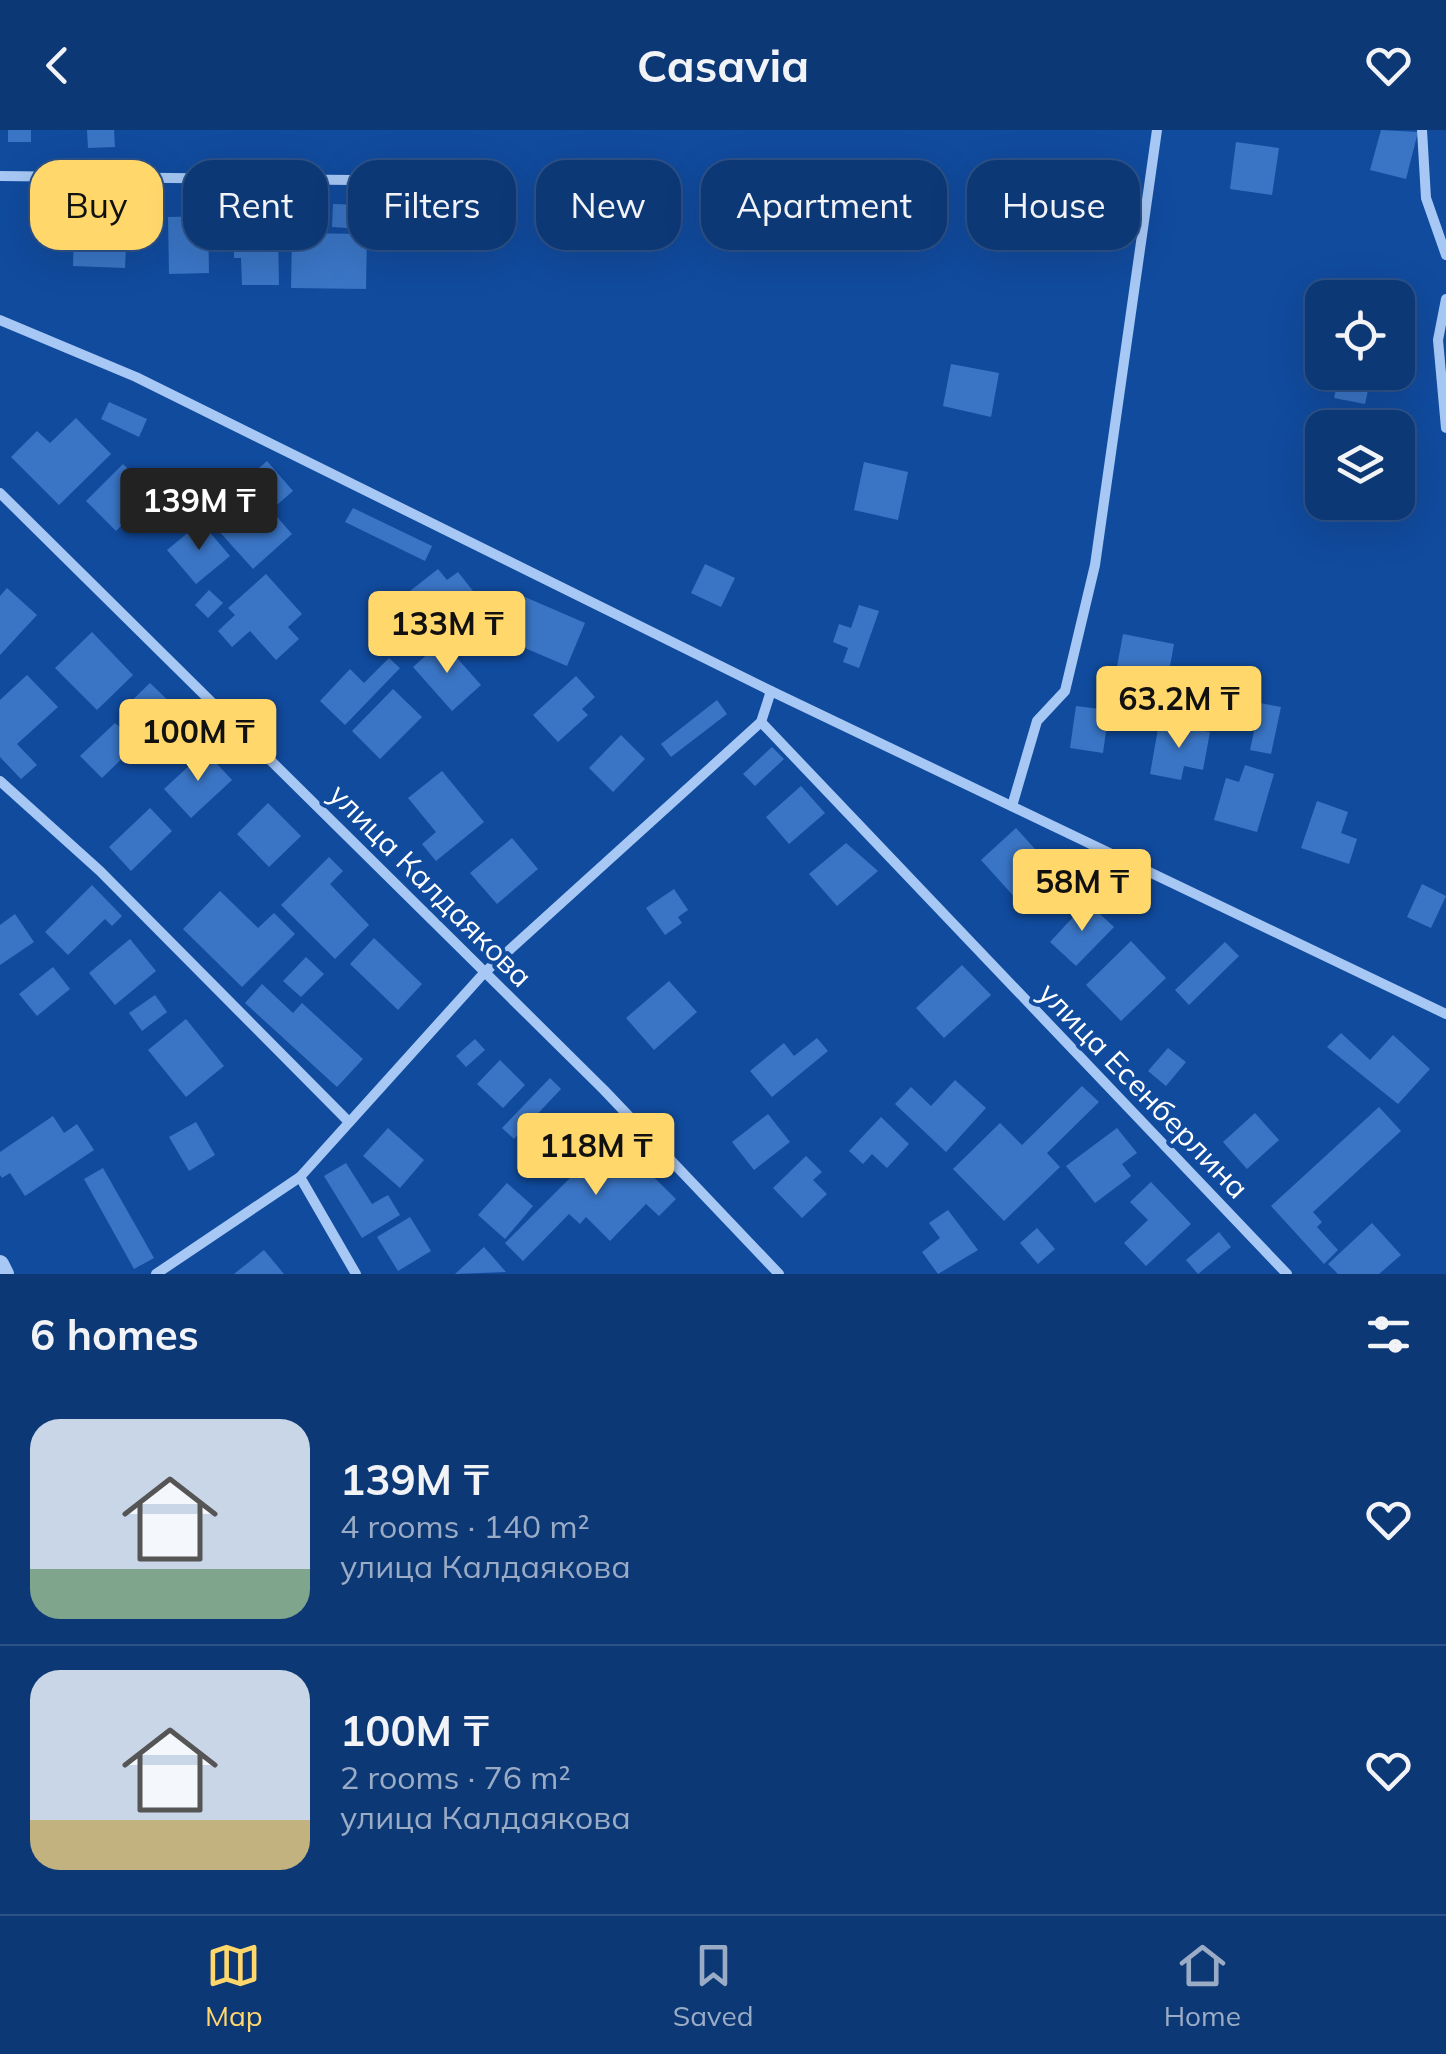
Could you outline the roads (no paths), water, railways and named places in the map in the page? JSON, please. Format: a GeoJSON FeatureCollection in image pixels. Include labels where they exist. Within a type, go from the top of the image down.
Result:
{"type":"FeatureCollection","features":[{"type":"Feature","properties":{"kind":"street"},"geometry":{"type":"LineString","coordinates":[[1012,806],[1038,721],[1066,691],[1095,565],[1157,130]]}},
{"type":"Feature","properties":{"kind":"street"},"geometry":{"type":"LineString","coordinates":[[1422,130],[1426,198],[1446,254]]}},
{"type":"Feature","properties":{"kind":"street"},"geometry":{"type":"LineString","coordinates":[[0,176],[348,180]]}},
{"type":"Feature","properties":{"kind":"street"},"geometry":{"type":"LineString","coordinates":[[1446,299],[1438,340],[1446,428]]}},
{"type":"Feature","properties":{"kind":"street"},"geometry":{"type":"LineString","coordinates":[[0,320],[136,377],[772,691],[1446,1014]]}},
{"type":"Feature","properties":{"kind":"street","name":"улица Калдаякова"},"geometry":{"type":"LineString","coordinates":[[0,493],[484,972],[780,1274]]}},
{"type":"Feature","properties":{"kind":"street"},"geometry":{"type":"LineString","coordinates":[[156,1274],[300,1177],[484,972],[761,722],[772,691]]}},
{"type":"Feature","properties":{"kind":"street","name":"улица Есенберлина"},"geometry":{"type":"LineString","coordinates":[[761,722],[1287,1274]]}},
{"type":"Feature","properties":{"kind":"street"},"geometry":{"type":"LineString","coordinates":[[0,781],[100,872],[349,1122]]}},
{"type":"Feature","properties":{"kind":"street"},"geometry":{"type":"LineString","coordinates":[[300,1177],[356,1274]]}},
{"type":"Feature","properties":{"kind":"street"},"geometry":{"type":"LineString","coordinates":[[0,1264],[5,1274]]}}]}
